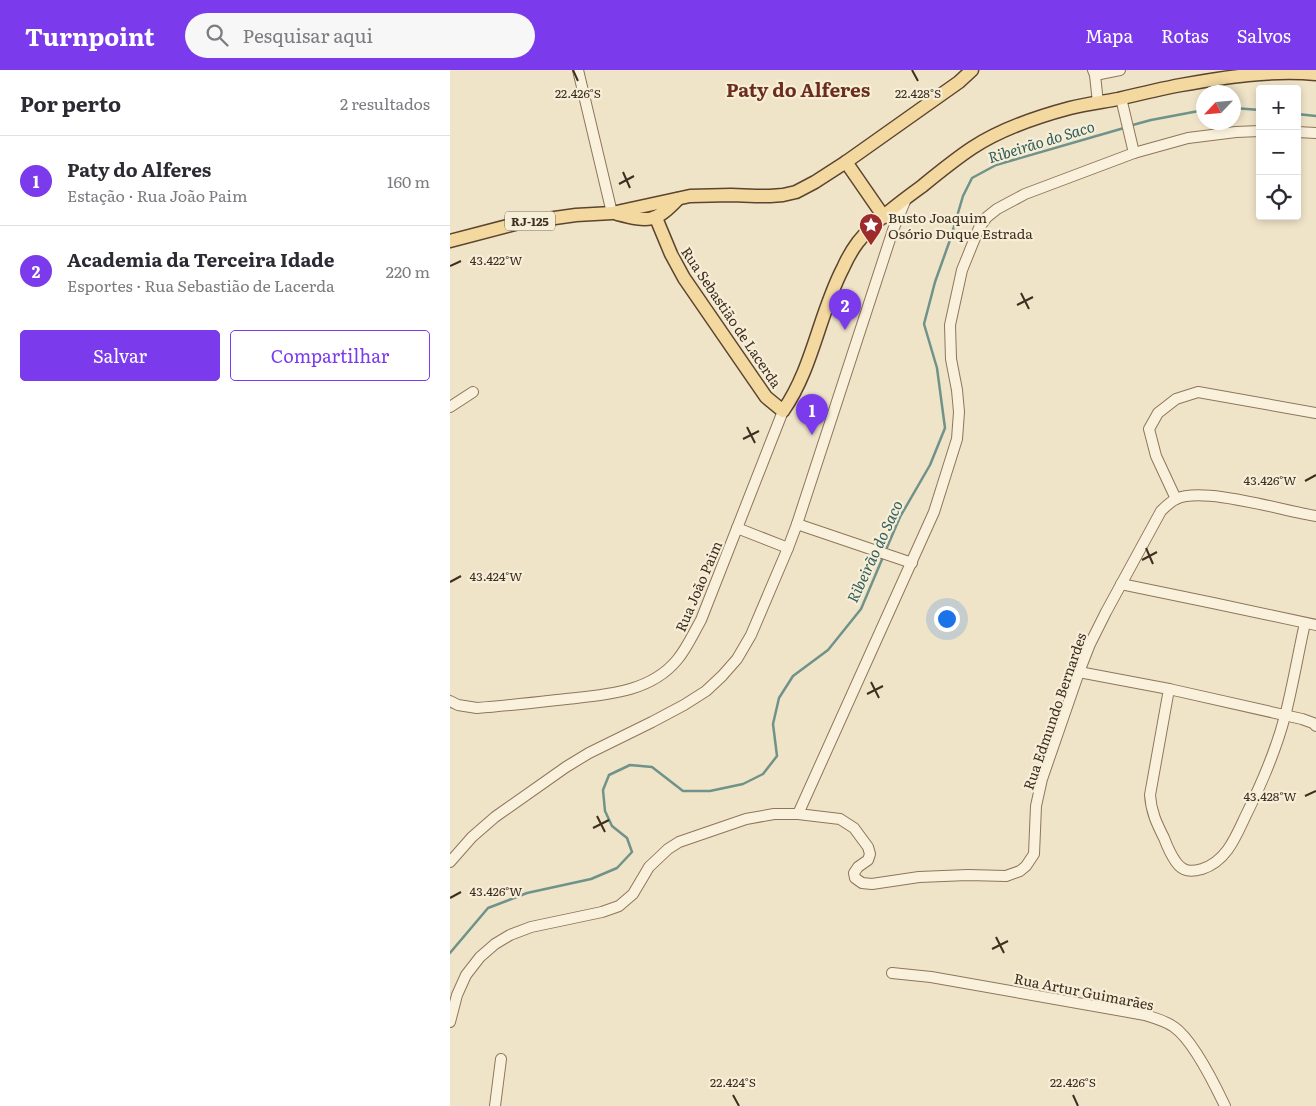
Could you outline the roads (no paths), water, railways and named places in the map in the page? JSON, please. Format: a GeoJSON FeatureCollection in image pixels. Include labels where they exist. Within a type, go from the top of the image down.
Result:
{"type":"FeatureCollection","features":[{"type":"Feature","properties":{"kind":"main road"},"geometry":{"type":"LineString","coordinates":[[884,216],[846,162],[959,82],[972,70]]}},
{"type":"Feature","properties":{"kind":"main road","name":"Rua Sebastião de Lacerda"},"geometry":{"type":"LineString","coordinates":[[656,218],[671,254],[684,278],[766,397],[783,411],[800,381],[833,287],[858,242],[884,216],[972,148],[1006,130],[1046,115],[1151,90],[1249,74],[1300,72],[1316,74]]}},
{"type":"Feature","properties":{"kind":"main road","name":"RJ-125"},"geometry":{"type":"LineString","coordinates":[[450,241],[519,223],[576,215],[612,213],[684,198],[731,195],[783,195],[796,192],[846,162]]}},
{"type":"Feature","properties":{"kind":"main road"},"geometry":{"type":"LineString","coordinates":[[656,218],[684,198]]}},
{"type":"Feature","properties":{"kind":"main road","name":"RJ-125"},"geometry":{"type":"LineString","coordinates":[[612,213],[640,220],[656,218]]}},
{"type":"Feature","properties":{"kind":"street"},"geometry":{"type":"LineString","coordinates":[[578,70],[612,213]]}},
{"type":"Feature","properties":{"kind":"street"},"geometry":{"type":"LineString","coordinates":[[1098,102],[1094,72],[1120,70]]}},
{"type":"Feature","properties":{"kind":"street"},"geometry":{"type":"LineString","coordinates":[[1121,98],[1134,153]]}},
{"type":"Feature","properties":{"kind":"street"},"geometry":{"type":"LineString","coordinates":[[450,1022],[457,995],[466,975],[480,957],[495,944],[510,935],[531,927],[602,912],[619,906],[633,894],[649,867],[668,849],[679,842],[746,819],[774,814],[798,814],[934,512],[957,439],[959,412],[951,359],[950,325],[962,270],[979,228],[986,217],[996,209],[1025,194],[1134,153],[1188,138],[1256,131]]}},
{"type":"Feature","properties":{"kind":"street"},"geometry":{"type":"LineString","coordinates":[[1301,132],[1316,133]]}},
{"type":"Feature","properties":{"kind":"street"},"geometry":{"type":"LineString","coordinates":[[450,862],[472,837],[495,817],[589,753],[652,722],[706,691],[737,659],[751,635],[797,524],[893,230],[906,198]]}},
{"type":"Feature","properties":{"kind":"street"},"geometry":{"type":"LineString","coordinates":[[450,407],[473,392]]}},
{"type":"Feature","properties":{"kind":"street"},"geometry":{"type":"LineString","coordinates":[[1316,413],[1198,392],[1176,399],[1158,413],[1149,429],[1156,456],[1176,499],[1189,495],[1204,495],[1316,516]]}},
{"type":"Feature","properties":{"kind":"street","name":"Rua João Paim"},"geometry":{"type":"LineString","coordinates":[[450,701],[458,705],[477,708],[617,693],[643,685],[677,660],[687,646],[700,620],[783,411]]}},
{"type":"Feature","properties":{"kind":"street","name":"Rua Edmundo Bernardes"},"geometry":{"type":"LineString","coordinates":[[798,814],[840,819],[854,828],[868,847],[870,854],[868,860],[858,866],[854,872],[855,878],[862,882],[872,884],[919,877],[1006,876],[1020,871],[1026,866],[1034,854],[1036,806],[1042,778],[1090,644],[1120,584],[1161,511],[1176,499]]}},
{"type":"Feature","properties":{"kind":"street"},"geometry":{"type":"LineString","coordinates":[[797,524],[912,563]]}},
{"type":"Feature","properties":{"kind":"street"},"geometry":{"type":"LineString","coordinates":[[737,528],[788,548]]}},
{"type":"Feature","properties":{"kind":"street"},"geometry":{"type":"LineString","coordinates":[[1120,584],[1316,625]]}},
{"type":"Feature","properties":{"kind":"street"},"geometry":{"type":"LineString","coordinates":[[1169,689],[1150,805],[1153,817],[1172,855],[1183,869],[1195,871],[1218,861],[1227,852],[1266,775],[1285,716],[1305,623]]}},
{"type":"Feature","properties":{"kind":"street"},"geometry":{"type":"LineString","coordinates":[[1080,672],[1169,689],[1302,719],[1316,726]]}},
{"type":"Feature","properties":{"kind":"street","name":"Rua Artur Guimarães"},"geometry":{"type":"LineString","coordinates":[[892,973],[931,977],[1145,1014],[1161,1020],[1174,1027],[1184,1036],[1195,1051],[1225,1106]]}},
{"type":"Feature","properties":{"kind":"street"},"geometry":{"type":"LineString","coordinates":[[495,1106],[501,1059]]}},
{"type":"Feature","properties":{"kind":"waterway","name":"Ribeirão do Saco"},"geometry":{"type":"LineString","coordinates":[[1241,109],[1256,110]]}},
{"type":"Feature","properties":{"kind":"waterway","name":"Ribeirão do Saco"},"geometry":{"type":"LineString","coordinates":[[1129,126],[1196,112]]}},
{"type":"Feature","properties":{"kind":"waterway","name":"Ribeirão do Saco"},"geometry":{"type":"LineString","coordinates":[[1301,114],[1316,116]]}},
{"type":"Feature","properties":{"kind":"waterway","name":"Ribeirão do Saco"},"geometry":{"type":"LineString","coordinates":[[885,552],[900,517],[930,465],[945,428],[937,368],[924,324],[935,282],[963,196],[972,178],[996,165],[1124,128]]}},
{"type":"Feature","properties":{"kind":"waterway","name":"Ribeirão do Saco"},"geometry":{"type":"LineString","coordinates":[[450,953],[488,908],[527,893],[591,879],[617,868],[632,852],[627,838],[612,826],[605,811],[603,790],[609,775],[630,765],[652,767],[683,791],[710,791],[743,784],[763,774],[777,756],[773,724],[779,698],[793,676],[828,650],[861,609],[883,557]]}},
{"type":"Feature","properties":{"kind":"place","name":"Busto Joaquim Osório Duque Estrada"},"geometry":{"type":"Point","coordinates":[871,246]}},
{"type":"Feature","properties":{"kind":"place","name":"Academia da Terceira Idade"},"geometry":{"type":"Point","coordinates":[845,330]}},
{"type":"Feature","properties":{"kind":"place","name":"Paty do Alferes"},"geometry":{"type":"Point","coordinates":[812,435]}},
{"type":"Feature","properties":{"kind":"district","name":"Paty do Alferes"},"geometry":{"type":"Point","coordinates":[798,89]}}]}
